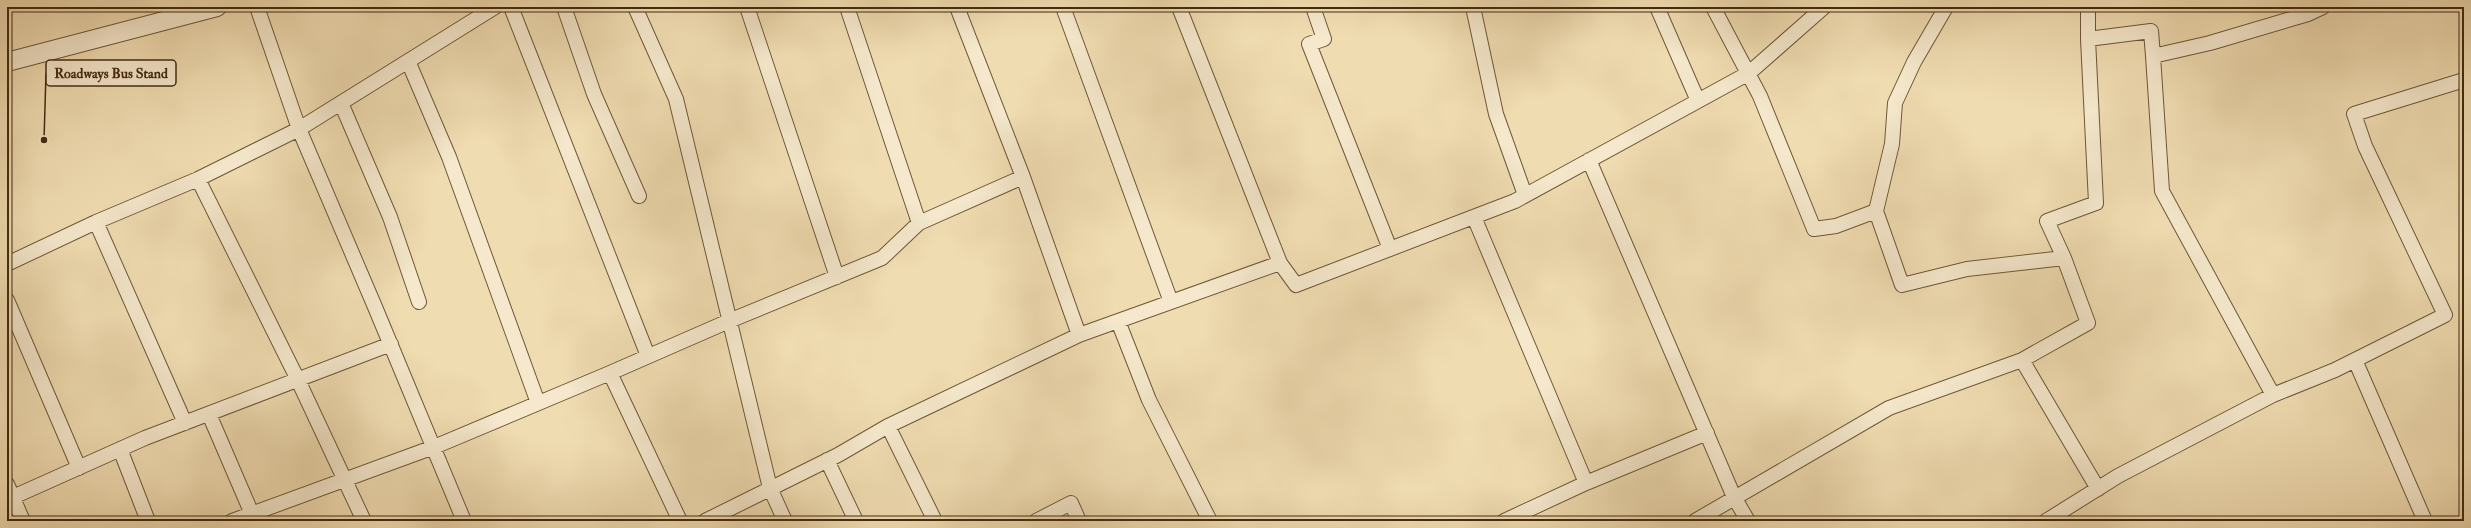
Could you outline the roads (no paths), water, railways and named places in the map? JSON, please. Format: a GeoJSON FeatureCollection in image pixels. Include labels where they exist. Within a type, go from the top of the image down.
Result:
{"type":"FeatureCollection","features":[{"type":"Feature","properties":{"kind":"street"},"geometry":{"type":"LineString","coordinates":[[7,62],[217,7]]}},
{"type":"Feature","properties":{"kind":"street"},"geometry":{"type":"LineString","coordinates":[[257,7],[299,129],[391,344],[464,521]]}},
{"type":"Feature","properties":{"kind":"street"},"geometry":{"type":"LineString","coordinates":[[7,264],[96,222],[198,179],[299,129],[496,7]]}},
{"type":"Feature","properties":{"kind":"street"},"geometry":{"type":"LineString","coordinates":[[511,7],[648,356]]}},
{"type":"Feature","properties":{"kind":"street"},"geometry":{"type":"LineString","coordinates":[[564,7],[594,94],[639,196]]}},
{"type":"Feature","properties":{"kind":"street"},"geometry":{"type":"LineString","coordinates":[[635,7],[676,99],[728,321],[770,488],[785,521]]}},
{"type":"Feature","properties":{"kind":"street"},"geometry":{"type":"LineString","coordinates":[[747,7],[837,277]]}},
{"type":"Feature","properties":{"kind":"street"},"geometry":{"type":"LineString","coordinates":[[846,7],[919,223]]}},
{"type":"Feature","properties":{"kind":"street"},"geometry":{"type":"LineString","coordinates":[[957,7],[1023,178],[1079,335]]}},
{"type":"Feature","properties":{"kind":"street"},"geometry":{"type":"LineString","coordinates":[[1063,7],[1172,302]]}},
{"type":"Feature","properties":{"kind":"street"},"geometry":{"type":"LineString","coordinates":[[1179,7],[1280,263],[1296,285],[1474,217],[1525,195],[1749,73],[1824,7]]}},
{"type":"Feature","properties":{"kind":"street"},"geometry":{"type":"LineString","coordinates":[[1313,7],[1324,39],[1309,44],[1390,249]]}},
{"type":"Feature","properties":{"kind":"street"},"geometry":{"type":"LineString","coordinates":[[1473,7],[1496,114],[1525,195]]}},
{"type":"Feature","properties":{"kind":"street"},"geometry":{"type":"LineString","coordinates":[[1657,7],[1698,100]]}},
{"type":"Feature","properties":{"kind":"street"},"geometry":{"type":"LineString","coordinates":[[1713,7],[1749,73],[1814,229],[1836,226],[1876,211]]}},
{"type":"Feature","properties":{"kind":"street"},"geometry":{"type":"LineString","coordinates":[[1946,7],[1914,62],[1895,103],[1892,144],[1876,211],[1902,285],[1967,269],[2064,258]]}},
{"type":"Feature","properties":{"kind":"street"},"geometry":{"type":"LineString","coordinates":[[1695,521],[1889,408],[2022,360],[2088,323],[2064,258],[2047,221],[2096,203],[2088,39],[2088,7]]}},
{"type":"Feature","properties":{"kind":"street"},"geometry":{"type":"LineString","coordinates":[[2153,56],[2210,43],[2308,14],[2323,7]]}},
{"type":"Feature","properties":{"kind":"street"},"geometry":{"type":"LineString","coordinates":[[2088,39],[2151,31],[2162,191],[2273,395]]}},
{"type":"Feature","properties":{"kind":"street"},"geometry":{"type":"LineString","coordinates":[[408,61],[449,157],[538,403]]}},
{"type":"Feature","properties":{"kind":"street"},"geometry":{"type":"LineString","coordinates":[[2046,521],[2098,489],[2273,395],[2355,360],[2445,315],[2364,146],[2354,114],[2464,80]]}},
{"type":"Feature","properties":{"kind":"street"},"geometry":{"type":"LineString","coordinates":[[341,103],[390,218],[419,302]]}},
{"type":"Feature","properties":{"kind":"street"},"geometry":{"type":"LineString","coordinates":[[1590,160],[1734,497],[1748,521]]}},
{"type":"Feature","properties":{"kind":"street"},"geometry":{"type":"LineString","coordinates":[[232,521],[254,517],[344,480],[434,447],[610,373],[728,321],[882,258],[919,223],[1023,178]]}},
{"type":"Feature","properties":{"kind":"street"},"geometry":{"type":"LineString","coordinates":[[198,179],[298,380],[364,521]]}},
{"type":"Feature","properties":{"kind":"street"},"geometry":{"type":"LineString","coordinates":[[1474,217],[1586,483]]}},
{"type":"Feature","properties":{"kind":"street"},"geometry":{"type":"LineString","coordinates":[[96,222],[186,423]]}},
{"type":"Feature","properties":{"kind":"street"},"geometry":{"type":"LineString","coordinates":[[705,521],[827,460],[888,426],[1079,335],[1280,263]]}},
{"type":"Feature","properties":{"kind":"street"},"geometry":{"type":"LineString","coordinates":[[7,300],[79,468]]}},
{"type":"Feature","properties":{"kind":"street"},"geometry":{"type":"LineString","coordinates":[[1118,321],[1149,400],[1210,521]]}},
{"type":"Feature","properties":{"kind":"street"},"geometry":{"type":"LineString","coordinates":[[13,497],[120,449],[391,344]]}},
{"type":"Feature","properties":{"kind":"street"},"geometry":{"type":"LineString","coordinates":[[2022,360],[2098,489]]}},
{"type":"Feature","properties":{"kind":"street"},"geometry":{"type":"LineString","coordinates":[[2355,360],[2425,521]]}},
{"type":"Feature","properties":{"kind":"street"},"geometry":{"type":"LineString","coordinates":[[610,373],[680,521]]}},
{"type":"Feature","properties":{"kind":"street"},"geometry":{"type":"LineString","coordinates":[[209,414],[254,517]]}},
{"type":"Feature","properties":{"kind":"street"},"geometry":{"type":"LineString","coordinates":[[888,426],[935,521]]}},
{"type":"Feature","properties":{"kind":"street"},"geometry":{"type":"LineString","coordinates":[[1504,521],[1586,483],[1707,433]]}},
{"type":"Feature","properties":{"kind":"street"},"geometry":{"type":"LineString","coordinates":[[120,449],[148,521]]}},
{"type":"Feature","properties":{"kind":"street"},"geometry":{"type":"LineString","coordinates":[[827,460],[856,521]]}},
{"type":"Feature","properties":{"kind":"street"},"geometry":{"type":"LineString","coordinates":[[7,484],[23,521]]}},
{"type":"Feature","properties":{"kind":"street"},"geometry":{"type":"LineString","coordinates":[[1036,521],[1071,502],[1079,521]]}},
{"type":"Feature","properties":{"kind":"place","name":"Roadways Bus Stand"},"geometry":{"type":"Point","coordinates":[44,140]}}]}
